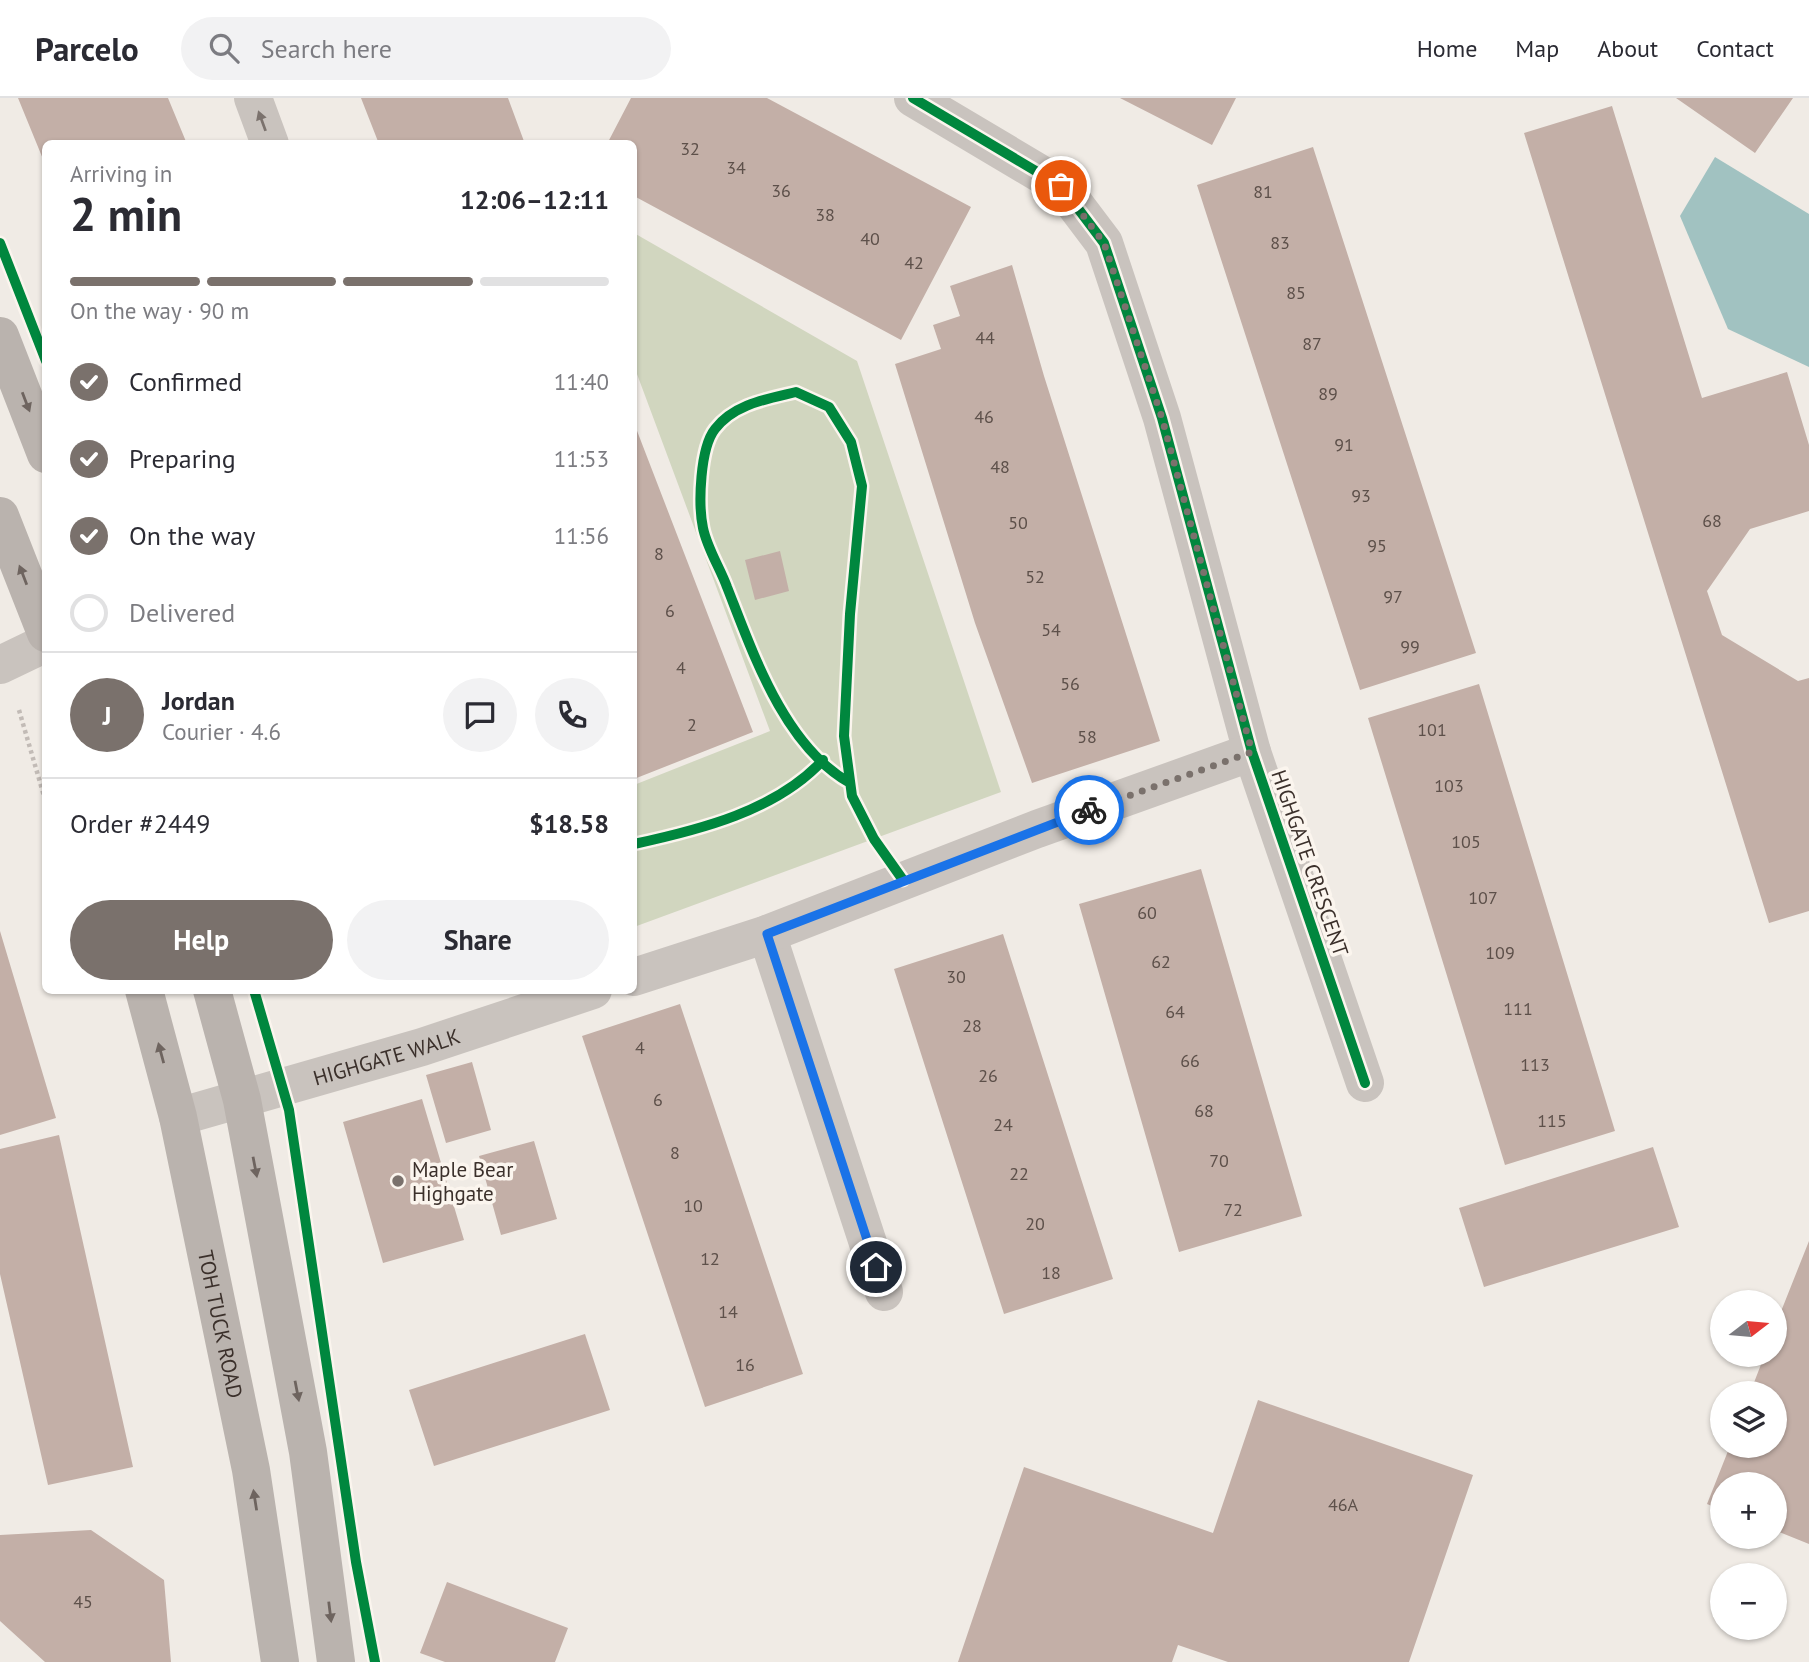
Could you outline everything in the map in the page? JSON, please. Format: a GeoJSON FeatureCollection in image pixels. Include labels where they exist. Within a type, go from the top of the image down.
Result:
{"type":"FeatureCollection","features":[{"type":"Feature","properties":{"kind":"street"},"geometry":{"type":"LineString","coordinates":[[253,98],[269,140]]}},
{"type":"Feature","properties":{"kind":"street","name":"HIGHGATE CRESCENT"},"geometry":{"type":"LineString","coordinates":[[913,98],[1061,186],[1104,243],[1162,418],[1252,752],[1365,1083]]}},
{"type":"Feature","properties":{"kind":"street"},"geometry":{"type":"LineString","coordinates":[[0,336],[42,444]]}},
{"type":"Feature","properties":{"kind":"street"},"geometry":{"type":"LineString","coordinates":[[0,516],[42,624]]}},
{"type":"Feature","properties":{"kind":"street"},"geometry":{"type":"LineString","coordinates":[[3,664],[42,645]]}},
{"type":"Feature","properties":{"kind":"street"},"geometry":{"type":"LineString","coordinates":[[637,976],[767,934],[1037,829],[1252,752]]}},
{"type":"Feature","properties":{"kind":"street"},"geometry":{"type":"LineString","coordinates":[[767,934],[884,1292]]}},
{"type":"Feature","properties":{"kind":"street","name":"TOH TUCK ROAD"},"geometry":{"type":"LineString","coordinates":[[145,994],[178,1117],[251,1471],[280,1662]]}},
{"type":"Feature","properties":{"kind":"street"},"geometry":{"type":"LineString","coordinates":[[213,994],[242,1100],[308,1452],[336,1662]]}},
{"type":"Feature","properties":{"kind":"street","name":"HIGHGATE WALK"},"geometry":{"type":"LineString","coordinates":[[178,1117],[422,1046],[577,994]]}},
{"type":"Feature","properties":{"kind":"path"},"geometry":{"type":"LineString","coordinates":[[3,664],[42,790]]}},
{"type":"Feature","properties":{"kind":"green space"},"geometry":{"type":"Polygon","coordinates":[[[637,235],[857,361],[1001,792],[637,926],[637,784],[770,731],[637,374],[637,235]]]}},
{"type":"Feature","properties":{"kind":"water"},"geometry":{"type":"Polygon","coordinates":[[[1715,157],[1809,214],[1809,367],[1728,329],[1680,216],[1715,157]]]}},
{"type":"Feature","properties":{"kind":"building"},"geometry":{"type":"Polygon","coordinates":[[[18,98],[168,98],[185,140],[42,140],[42,157],[18,98]]]}},
{"type":"Feature","properties":{"kind":"building"},"geometry":{"type":"Polygon","coordinates":[[[361,98],[508,98],[524,140],[377,140],[361,98]]]}},
{"type":"Feature","properties":{"kind":"building"},"geometry":{"type":"Polygon","coordinates":[[[631,98],[767,98],[971,207],[901,340],[637,198],[637,140],[609,140],[631,98]]]}},
{"type":"Feature","properties":{"kind":"building"},"geometry":{"type":"Polygon","coordinates":[[[1120,98],[1236,98],[1212,145],[1120,98]]]}},
{"type":"Feature","properties":{"kind":"building"},"geometry":{"type":"Polygon","coordinates":[[[1676,98],[1793,98],[1755,153],[1676,98]]]}},
{"type":"Feature","properties":{"kind":"building"},"geometry":{"type":"Polygon","coordinates":[[[1612,106],[1702,398],[1787,372],[1809,445],[1809,511],[1750,529],[1707,591],[1722,635],[1798,681],[1809,678],[1809,911],[1769,923],[1524,133],[1612,106]]]}},
{"type":"Feature","properties":{"kind":"building"},"geometry":{"type":"Polygon","coordinates":[[[1313,147],[1476,653],[1360,690],[1197,185],[1313,147]]]}},
{"type":"Feature","properties":{"kind":"building"},"geometry":{"type":"Polygon","coordinates":[[[1012,265],[1044,376],[1160,741],[1032,783],[975,623],[895,364],[941,349],[933,325],[960,316],[950,286],[1012,265]]]}},
{"type":"Feature","properties":{"kind":"building"},"geometry":{"type":"Polygon","coordinates":[[[637,431],[753,732],[637,778],[637,431]]]}},
{"type":"Feature","properties":{"kind":"building"},"geometry":{"type":"Polygon","coordinates":[[[780,551],[789,591],[755,600],[745,560],[780,551]]]}},
{"type":"Feature","properties":{"kind":"building"},"geometry":{"type":"Polygon","coordinates":[[[1479,684],[1615,1131],[1505,1165],[1368,718],[1479,684]]]}},
{"type":"Feature","properties":{"kind":"building"},"geometry":{"type":"Polygon","coordinates":[[[1201,869],[1302,1216],[1179,1252],[1079,904],[1201,869]]]}},
{"type":"Feature","properties":{"kind":"building"},"geometry":{"type":"Polygon","coordinates":[[[0,931],[56,1118],[0,1135],[0,931]]]}},
{"type":"Feature","properties":{"kind":"building"},"geometry":{"type":"Polygon","coordinates":[[[1003,934],[1113,1279],[1004,1314],[894,969],[1003,934]]]}},
{"type":"Feature","properties":{"kind":"building"},"geometry":{"type":"Polygon","coordinates":[[[680,1004],[803,1374],[705,1407],[582,1036],[680,1004]]]}},
{"type":"Feature","properties":{"kind":"building"},"geometry":{"type":"Polygon","coordinates":[[[472,1062],[491,1130],[446,1143],[426,1075],[472,1062]]]}},
{"type":"Feature","properties":{"kind":"building"},"geometry":{"type":"Polygon","coordinates":[[[422,1099],[464,1240],[383,1263],[343,1122],[422,1099]]]}},
{"type":"Feature","properties":{"kind":"building"},"geometry":{"type":"Polygon","coordinates":[[[59,1135],[133,1467],[48,1485],[0,1274],[0,1149],[59,1135]]]}},
{"type":"Feature","properties":{"kind":"building"},"geometry":{"type":"Polygon","coordinates":[[[534,1141],[557,1219],[501,1235],[479,1156],[534,1141]]]}},
{"type":"Feature","properties":{"kind":"building"},"geometry":{"type":"Polygon","coordinates":[[[1653,1147],[1679,1227],[1484,1287],[1459,1208],[1653,1147]]]}},
{"type":"Feature","properties":{"kind":"building"},"geometry":{"type":"Polygon","coordinates":[[[1809,1241],[1809,1544],[1787,1535],[1787,1472],[1720,1472],[1725,1458],[1787,1458],[1787,1381],[1755,1381],[1760,1367],[1787,1367],[1787,1296],[1809,1241]]]}},
{"type":"Feature","properties":{"kind":"building"},"geometry":{"type":"Polygon","coordinates":[[[585,1334],[610,1410],[434,1466],[409,1390],[585,1334]]]}},
{"type":"Feature","properties":{"kind":"building"},"geometry":{"type":"Polygon","coordinates":[[[1258,1400],[1473,1475],[1409,1662],[1228,1662],[1178,1645],[1172,1662],[958,1662],[1024,1467],[1213,1533],[1258,1400]]]}},
{"type":"Feature","properties":{"kind":"building"},"geometry":{"type":"Polygon","coordinates":[[[91,1530],[164,1580],[171,1662],[45,1662],[0,1621],[0,1535],[91,1530]]]}},
{"type":"Feature","properties":{"kind":"building"},"geometry":{"type":"Polygon","coordinates":[[[447,1582],[568,1628],[555,1662],[445,1662],[420,1653],[447,1582]]]}},
{"type":"Feature","properties":{"kind":"cycle path"},"geometry":{"type":"LineString","coordinates":[[913,98],[1061,186],[1104,243],[1162,418],[1252,752],[1365,1083]]}},
{"type":"Feature","properties":{"kind":"cycle path"},"geometry":{"type":"LineString","coordinates":[[0,243],[42,351]]}},
{"type":"Feature","properties":{"kind":"cycle path"},"geometry":{"type":"LineString","coordinates":[[850,783],[827,767],[807,746],[774,696],[707,543],[701,518],[703,462],[715,429],[741,408],[796,392],[829,407],[851,442],[862,486],[850,614],[844,736],[852,796],[874,839],[903,880]]}},
{"type":"Feature","properties":{"kind":"cycle path"},"geometry":{"type":"LineString","coordinates":[[637,843],[710,825],[760,805],[783,793],[823,760]]}},
{"type":"Feature","properties":{"kind":"cycle path"},"geometry":{"type":"LineString","coordinates":[[255,994],[289,1110],[356,1562],[375,1662]]}},
{"type":"Feature","properties":{"kind":"way so far"},"geometry":{"type":"LineString","coordinates":[[1061,186],[1104,243],[1162,418],[1252,752],[1089,810]]}},
{"type":"Feature","properties":{"kind":"place","name":"Maple Bear Highgate"},"geometry":{"type":"Point","coordinates":[398,1181]}},
{"type":"Feature","properties":{"kind":"route"},"geometry":{"type":"LineString","coordinates":[[876,1267],[767,934],[1089,810]]}}]}
